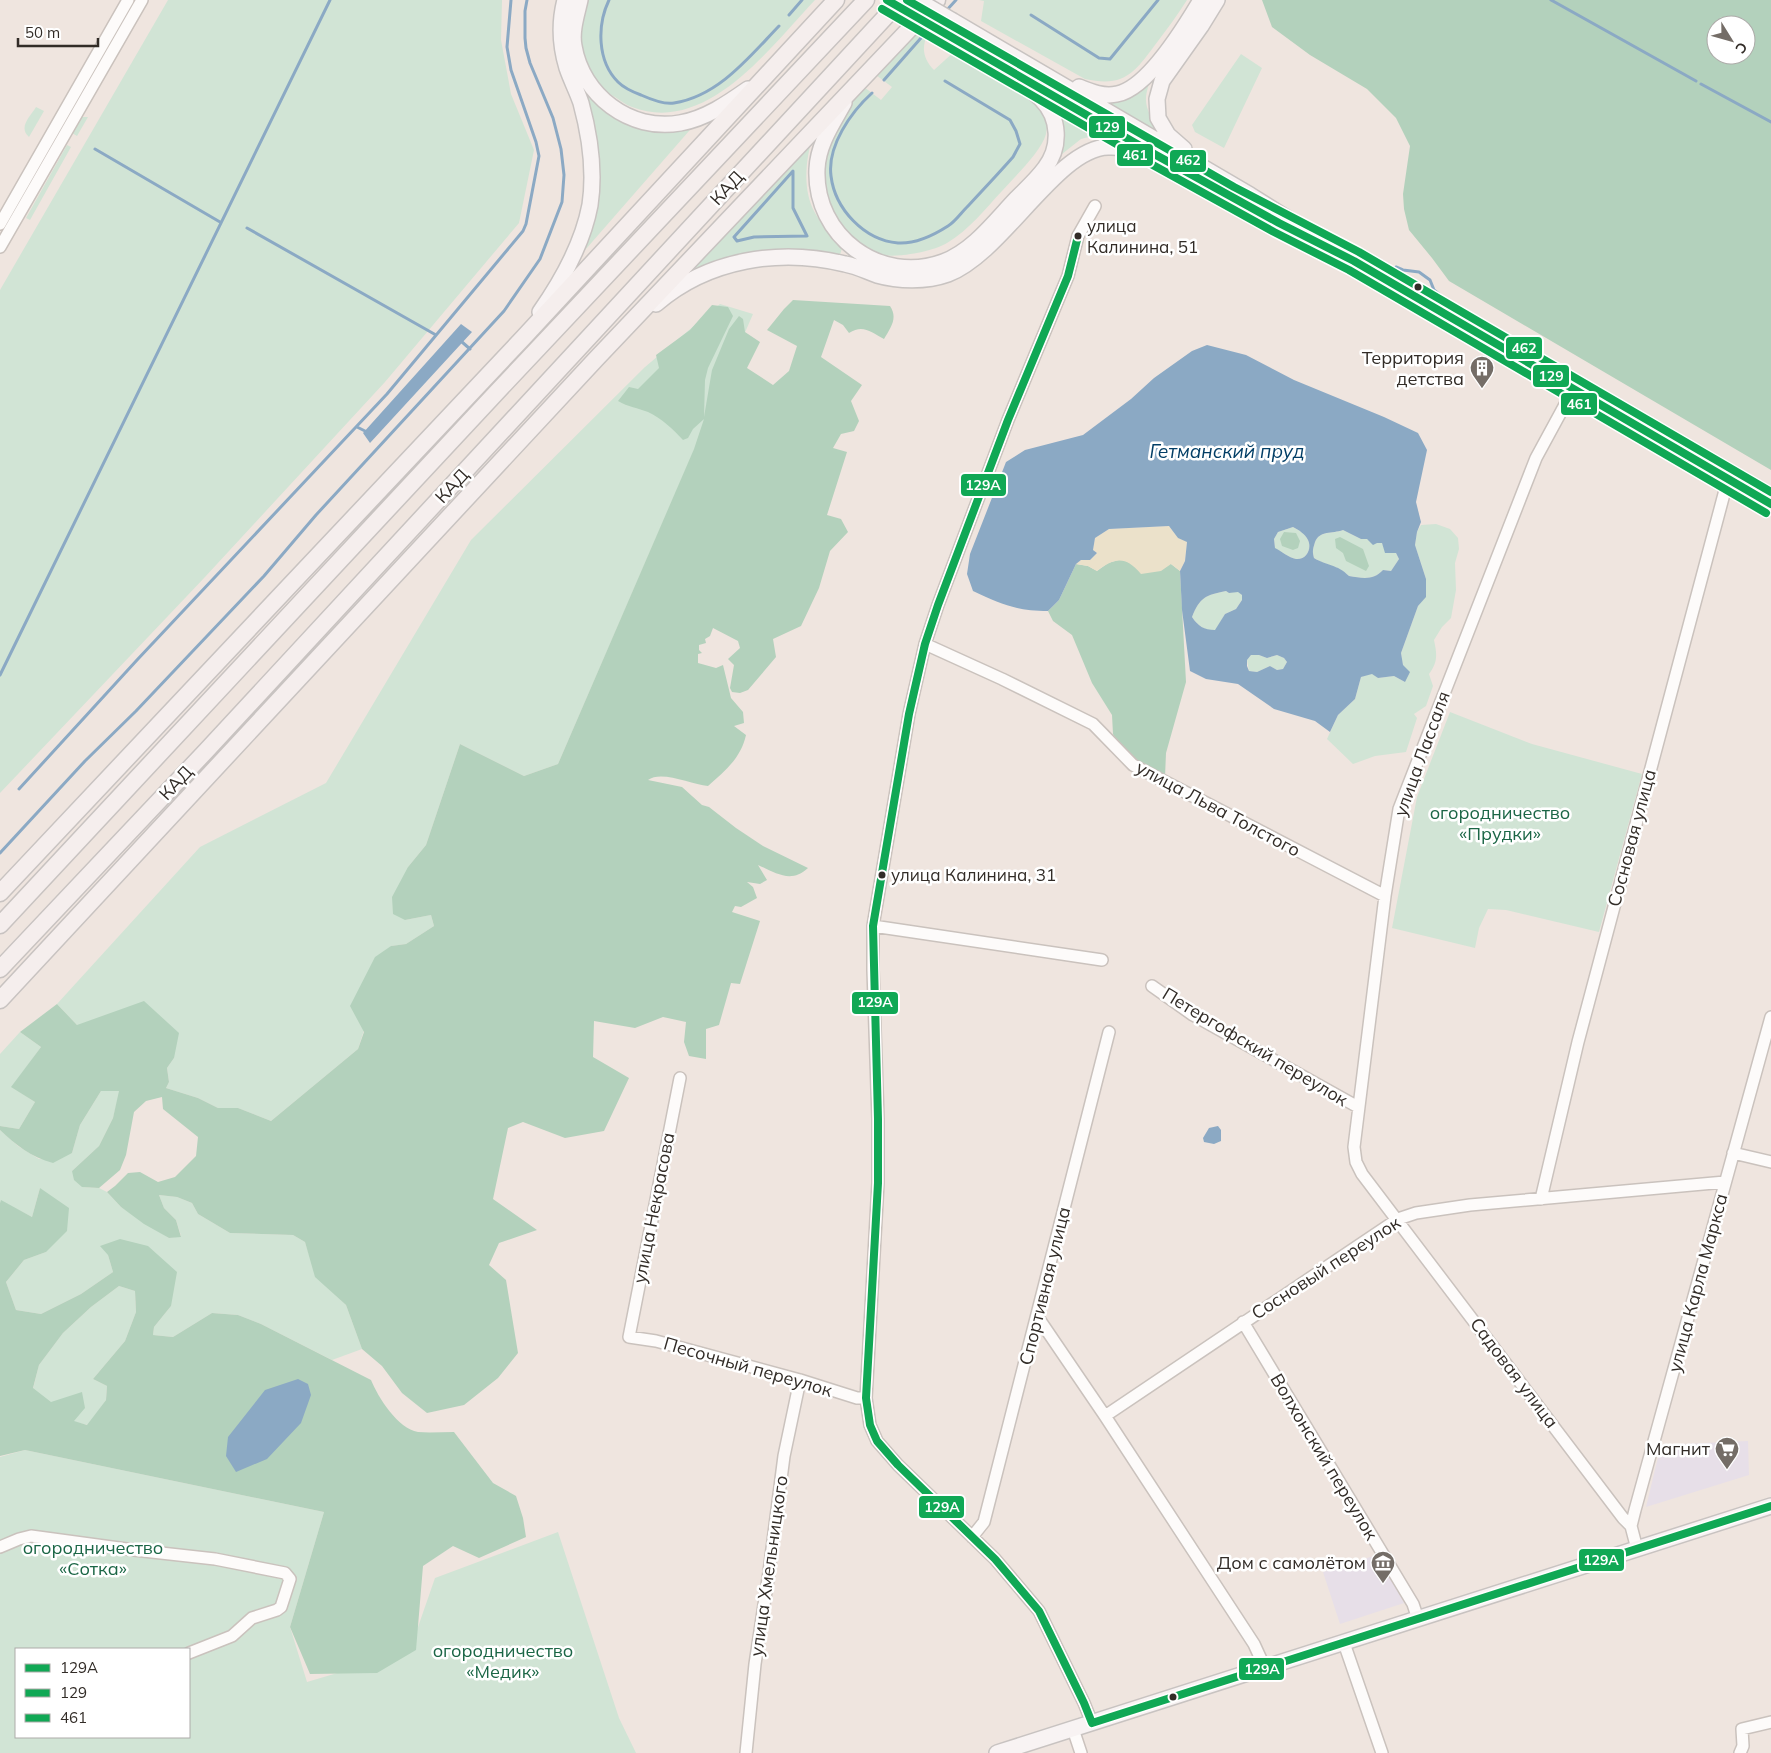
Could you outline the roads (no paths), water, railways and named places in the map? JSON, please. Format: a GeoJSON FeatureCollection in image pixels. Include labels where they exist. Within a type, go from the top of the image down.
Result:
{"type":"FeatureCollection","features":[{"type":"Feature","properties":{"kind":"highway"},"geometry":{"type":"LineString","coordinates":[[0,893],[523,338],[836,0]]}},
{"type":"Feature","properties":{"kind":"highway","name":"КАД"},"geometry":{"type":"LineString","coordinates":[[1,924],[482,407],[866,0]]}},
{"type":"Feature","properties":{"kind":"highway","name":"КАД"},"geometry":{"type":"LineString","coordinates":[[0,970],[206,751],[901,0]]}},
{"type":"Feature","properties":{"kind":"highway"},"geometry":{"type":"LineString","coordinates":[[0,1000],[596,359],[936,0]]}},
{"type":"Feature","properties":{"kind":"highway"},"geometry":{"type":"LineString","coordinates":[[206,751],[369,603]]}},
{"type":"Feature","properties":{"kind":"main road"},"geometry":{"type":"LineString","coordinates":[[523,338],[551,297],[567,267],[580,237],[590,206],[592,178],[586,123],[580,101],[567,68],[562,46],[561,26],[565,0]]}},
{"type":"Feature","properties":{"kind":"main road"},"geometry":{"type":"LineString","coordinates":[[580,0],[574,24],[574,44],[579,65],[595,93],[611,107],[628,117],[657,125],[681,123],[711,113],[762,79]]}},
{"type":"Feature","properties":{"kind":"main road"},"geometry":{"type":"LineString","coordinates":[[887,0],[986,59],[1163,158],[1311,240],[1354,260]]}},
{"type":"Feature","properties":{"kind":"main road"},"geometry":{"type":"LineString","coordinates":[[917,0],[1250,195],[1354,260],[1771,504]]}},
{"type":"Feature","properties":{"kind":"main road"},"geometry":{"type":"LineString","coordinates":[[1032,68],[1097,94],[1116,95],[1130,90],[1147,77],[1202,0]]}},
{"type":"Feature","properties":{"kind":"main road"},"geometry":{"type":"LineString","coordinates":[[1217,0],[1162,82],[1157,98],[1158,118],[1168,135],[1184,149],[1220,172],[1250,195]]}},
{"type":"Feature","properties":{"kind":"main road"},"geometry":{"type":"LineString","coordinates":[[850,92],[821,145],[817,168],[818,187],[823,206],[834,230],[845,242],[864,255],[890,265],[917,268],[934,264],[958,254],[984,233],[1046,167],[1056,146],[1057,128],[1051,113],[1042,100],[986,59]]}},
{"type":"Feature","properties":{"kind":"main road"},"geometry":{"type":"LineString","coordinates":[[596,359],[668,294],[692,280],[727,265],[778,256],[827,260],[879,275],[903,279],[924,279],[947,274],[964,266],[989,246],[1054,177],[1089,150],[1106,146],[1128,148],[1163,158]]}},
{"type":"Feature","properties":{"kind":"main road"},"geometry":{"type":"LineString","coordinates":[[997,1753],[1771,1506]]}},
{"type":"Feature","properties":{"kind":"street"},"geometry":{"type":"LineString","coordinates":[[0,224],[128,0]]}},
{"type":"Feature","properties":{"kind":"street"},"geometry":{"type":"LineString","coordinates":[[0,247],[142,0]]}},
{"type":"Feature","properties":{"kind":"street"},"geometry":{"type":"LineString","coordinates":[[1092,1723],[1084,1703],[1038,1612],[995,1559],[898,1465],[877,1441],[870,1424],[866,1398],[878,1183],[873,926],[909,714],[925,644],[1008,420],[1068,276],[1078,236],[1095,206]]}},
{"type":"Feature","properties":{"kind":"street","name":"улица Лассаля"},"geometry":{"type":"LineString","coordinates":[[1398,1219],[1362,1174],[1356,1162],[1354,1147],[1384,896],[1399,809],[1536,458],[1574,388]]}},
{"type":"Feature","properties":{"kind":"street","name":"Сосновая улица"},"geometry":{"type":"LineString","coordinates":[[1541,1199],[1578,1042],[1728,479]]}},
{"type":"Feature","properties":{"kind":"street","name":"улица Льва Толстого"},"geometry":{"type":"LineString","coordinates":[[925,644],[1093,724],[1133,765],[1384,896]]}},
{"type":"Feature","properties":{"kind":"street"},"geometry":{"type":"LineString","coordinates":[[873,926],[1102,960]]}},
{"type":"Feature","properties":{"kind":"street","name":"Петергофский переулок"},"geometry":{"type":"LineString","coordinates":[[1152,986],[1193,1015],[1358,1107]]}},
{"type":"Feature","properties":{"kind":"street","name":"улица Карла Маркса"},"geometry":{"type":"LineString","coordinates":[[1637,1549],[1631,1526],[1771,1017]]}},
{"type":"Feature","properties":{"kind":"street","name":"Спортивная улица"},"geometry":{"type":"LineString","coordinates":[[972,1537],[984,1522],[1109,1032]]}},
{"type":"Feature","properties":{"kind":"street","name":"улица Некрасова"},"geometry":{"type":"LineString","coordinates":[[629,1337],[680,1078]]}},
{"type":"Feature","properties":{"kind":"street"},"geometry":{"type":"LineString","coordinates":[[1733,1153],[1771,1162]]}},
{"type":"Feature","properties":{"kind":"street","name":"Сосновый переулок"},"geometry":{"type":"LineString","coordinates":[[1106,1416],[1398,1219],[1416,1212],[1725,1182]]}},
{"type":"Feature","properties":{"kind":"street","name":"Садовая улица"},"geometry":{"type":"LineString","coordinates":[[1398,1219],[1631,1526]]}},
{"type":"Feature","properties":{"kind":"street"},"geometry":{"type":"LineString","coordinates":[[1037,1316],[1106,1416],[1254,1644],[1264,1668]]}},
{"type":"Feature","properties":{"kind":"street","name":"Волхонский переулок"},"geometry":{"type":"LineString","coordinates":[[1243,1322],[1413,1604],[1418,1619]]}},
{"type":"Feature","properties":{"kind":"street","name":"Песочный переулок"},"geometry":{"type":"LineString","coordinates":[[629,1337],[656,1341],[800,1380],[857,1398],[866,1398]]}},
{"type":"Feature","properties":{"kind":"street","name":"улица Хмельницкого"},"geometry":{"type":"LineString","coordinates":[[746,1753],[755,1664],[784,1456],[800,1380]]}},
{"type":"Feature","properties":{"kind":"street"},"geometry":{"type":"LineString","coordinates":[[0,1547],[31,1536],[215,1559],[285,1572],[290,1579],[280,1607],[277,1610],[252,1618],[232,1636],[190,1653]]}},
{"type":"Feature","properties":{"kind":"street"},"geometry":{"type":"LineString","coordinates":[[1344,1643],[1382,1753]]}},
{"type":"Feature","properties":{"kind":"street"},"geometry":{"type":"LineString","coordinates":[[1740,1753],[1743,1746],[1742,1729],[1771,1722]]}},
{"type":"Feature","properties":{"kind":"street"},"geometry":{"type":"LineString","coordinates":[[1073,1729],[1081,1753]]}},
{"type":"Feature","properties":{"kind":"water"},"geometry":{"type":"Polygon","coordinates":[[[461,324],[472,332],[370,443],[363,433],[461,324]]]}},
{"type":"Feature","properties":{"kind":"water","name":"Гетманский пруд"},"geometry":{"type":"Polygon","coordinates":[[[1207,345],[1246,355],[1294,380],[1418,433],[1427,450],[1416,502],[1421,522],[1415,545],[1426,579],[1426,597],[1418,606],[1401,653],[1403,665],[1410,672],[1405,682],[1394,676],[1378,678],[1372,674],[1361,677],[1355,699],[1338,715],[1330,732],[1315,721],[1274,709],[1238,684],[1206,679],[1190,671],[1182,610],[1180,571],[1185,561],[1187,542],[1178,538],[1169,526],[1109,529],[1095,538],[1093,550],[1097,553],[1090,560],[1081,560],[1076,564],[1059,600],[1048,611],[1027,610],[1009,606],[973,591],[967,574],[970,554],[1006,462],[1025,450],[1083,435],[1131,399],[1154,378],[1192,351],[1207,345]],[[1293,527],[1278,532],[1274,539],[1275,548],[1296,559],[1306,556],[1309,550],[1309,543],[1302,532],[1293,527]],[[1343,530],[1323,534],[1315,542],[1314,558],[1340,569],[1349,576],[1363,578],[1375,576],[1383,570],[1391,571],[1399,559],[1396,553],[1385,553],[1382,543],[1373,545],[1367,539],[1361,539],[1343,530]],[[1219,592],[1204,598],[1192,617],[1204,628],[1215,630],[1225,614],[1236,609],[1242,600],[1242,595],[1238,592],[1219,592]],[[1251,655],[1247,660],[1249,671],[1257,672],[1270,666],[1277,670],[1283,669],[1287,662],[1284,658],[1277,655],[1267,658],[1251,655]]]}},
{"type":"Feature","properties":{"kind":"water"},"geometry":{"type":"Polygon","coordinates":[[[1218,1126],[1221,1130],[1221,1141],[1214,1144],[1204,1142],[1203,1138],[1209,1128],[1218,1126]]]}},
{"type":"Feature","properties":{"kind":"water"},"geometry":{"type":"Polygon","coordinates":[[[298,1379],[308,1384],[311,1395],[301,1423],[267,1459],[236,1472],[226,1456],[228,1437],[265,1390],[298,1379]]]}},
{"type":"Feature","properties":{"kind":"waterway"},"geometry":{"type":"LineString","coordinates":[[0,675],[330,0]]}},
{"type":"Feature","properties":{"kind":"waterway"},"geometry":{"type":"LineString","coordinates":[[19,789],[137,660],[387,394],[523,231],[539,156],[511,70],[507,47],[511,0]]}},
{"type":"Feature","properties":{"kind":"waterway"},"geometry":{"type":"LineString","coordinates":[[0,853],[85,761],[136,711],[264,576],[316,515],[504,311],[540,259],[562,202],[564,175],[561,149],[553,118],[530,63],[526,48],[525,11],[527,0]]}},
{"type":"Feature","properties":{"kind":"waterway"},"geometry":{"type":"LineString","coordinates":[[609,0],[602,20],[601,31],[601,42],[606,64],[618,82],[629,90],[666,103],[690,99],[719,83],[745,62],[779,26]]}},
{"type":"Feature","properties":{"kind":"waterway"},"geometry":{"type":"LineString","coordinates":[[789,15],[802,0]]}},
{"type":"Feature","properties":{"kind":"waterway"},"geometry":{"type":"LineString","coordinates":[[946,11],[956,0]]}},
{"type":"Feature","properties":{"kind":"waterway"},"geometry":{"type":"LineString","coordinates":[[1031,15],[1099,58],[1110,59],[1158,0]]}},
{"type":"Feature","properties":{"kind":"waterway"},"geometry":{"type":"LineString","coordinates":[[1551,0],[1696,81]]}},
{"type":"Feature","properties":{"kind":"waterway"},"geometry":{"type":"LineString","coordinates":[[884,80],[928,30]]}},
{"type":"Feature","properties":{"kind":"waterway"},"geometry":{"type":"LineString","coordinates":[[872,93],[856,110],[842,130],[837,142],[831,165],[834,188],[838,200],[845,211],[863,229],[886,241],[898,243],[911,242],[931,236],[953,222],[1013,157],[1020,144],[1010,120],[945,81]]}},
{"type":"Feature","properties":{"kind":"waterway"},"geometry":{"type":"LineString","coordinates":[[1701,84],[1771,122]]}},
{"type":"Feature","properties":{"kind":"waterway"},"geometry":{"type":"LineString","coordinates":[[95,149],[220,222]]}},
{"type":"Feature","properties":{"kind":"waterway"},"geometry":{"type":"LineString","coordinates":[[793,171],[793,208],[807,236],[754,237],[737,241],[734,237],[793,171]]}},
{"type":"Feature","properties":{"kind":"waterway"},"geometry":{"type":"LineString","coordinates":[[247,228],[436,335]]}},
{"type":"Feature","properties":{"kind":"waterway"},"geometry":{"type":"LineString","coordinates":[[1361,251],[1376,260]]}},
{"type":"Feature","properties":{"kind":"waterway"},"geometry":{"type":"LineString","coordinates":[[1396,267],[1419,272],[1430,280],[1434,290],[1459,311],[1771,489]]}},
{"type":"Feature","properties":{"kind":"waterway"},"geometry":{"type":"LineString","coordinates":[[462,342],[470,349]]}},
{"type":"Feature","properties":{"kind":"waterway"},"geometry":{"type":"LineString","coordinates":[[357,427],[365,431]]}},
{"type":"Feature","properties":{"kind":"place","name":"улица Калинина, 51"},"geometry":{"type":"Point","coordinates":[1078,236]}},
{"type":"Feature","properties":{"kind":"place","name":"Территория детства"},"geometry":{"type":"Point","coordinates":[1482,389]}},
{"type":"Feature","properties":{"kind":"place","name":"улица Калинина, 31"},"geometry":{"type":"Point","coordinates":[882,875]}},
{"type":"Feature","properties":{"kind":"place","name":"Магнит"},"geometry":{"type":"Point","coordinates":[1727,1470]}},
{"type":"Feature","properties":{"kind":"place","name":"Дом с самолётом"},"geometry":{"type":"Point","coordinates":[1383,1584]}},
{"type":"Feature","properties":{"kind":"park label","name":"огородничество «Прудки»"},"geometry":{"type":"Point","coordinates":[1500,823]}},
{"type":"Feature","properties":{"kind":"park label","name":"огородничество «Сотка»"},"geometry":{"type":"Point","coordinates":[93,1558]}},
{"type":"Feature","properties":{"kind":"park label","name":"огородничество «Медик»"},"geometry":{"type":"Point","coordinates":[503,1661]}}]}
